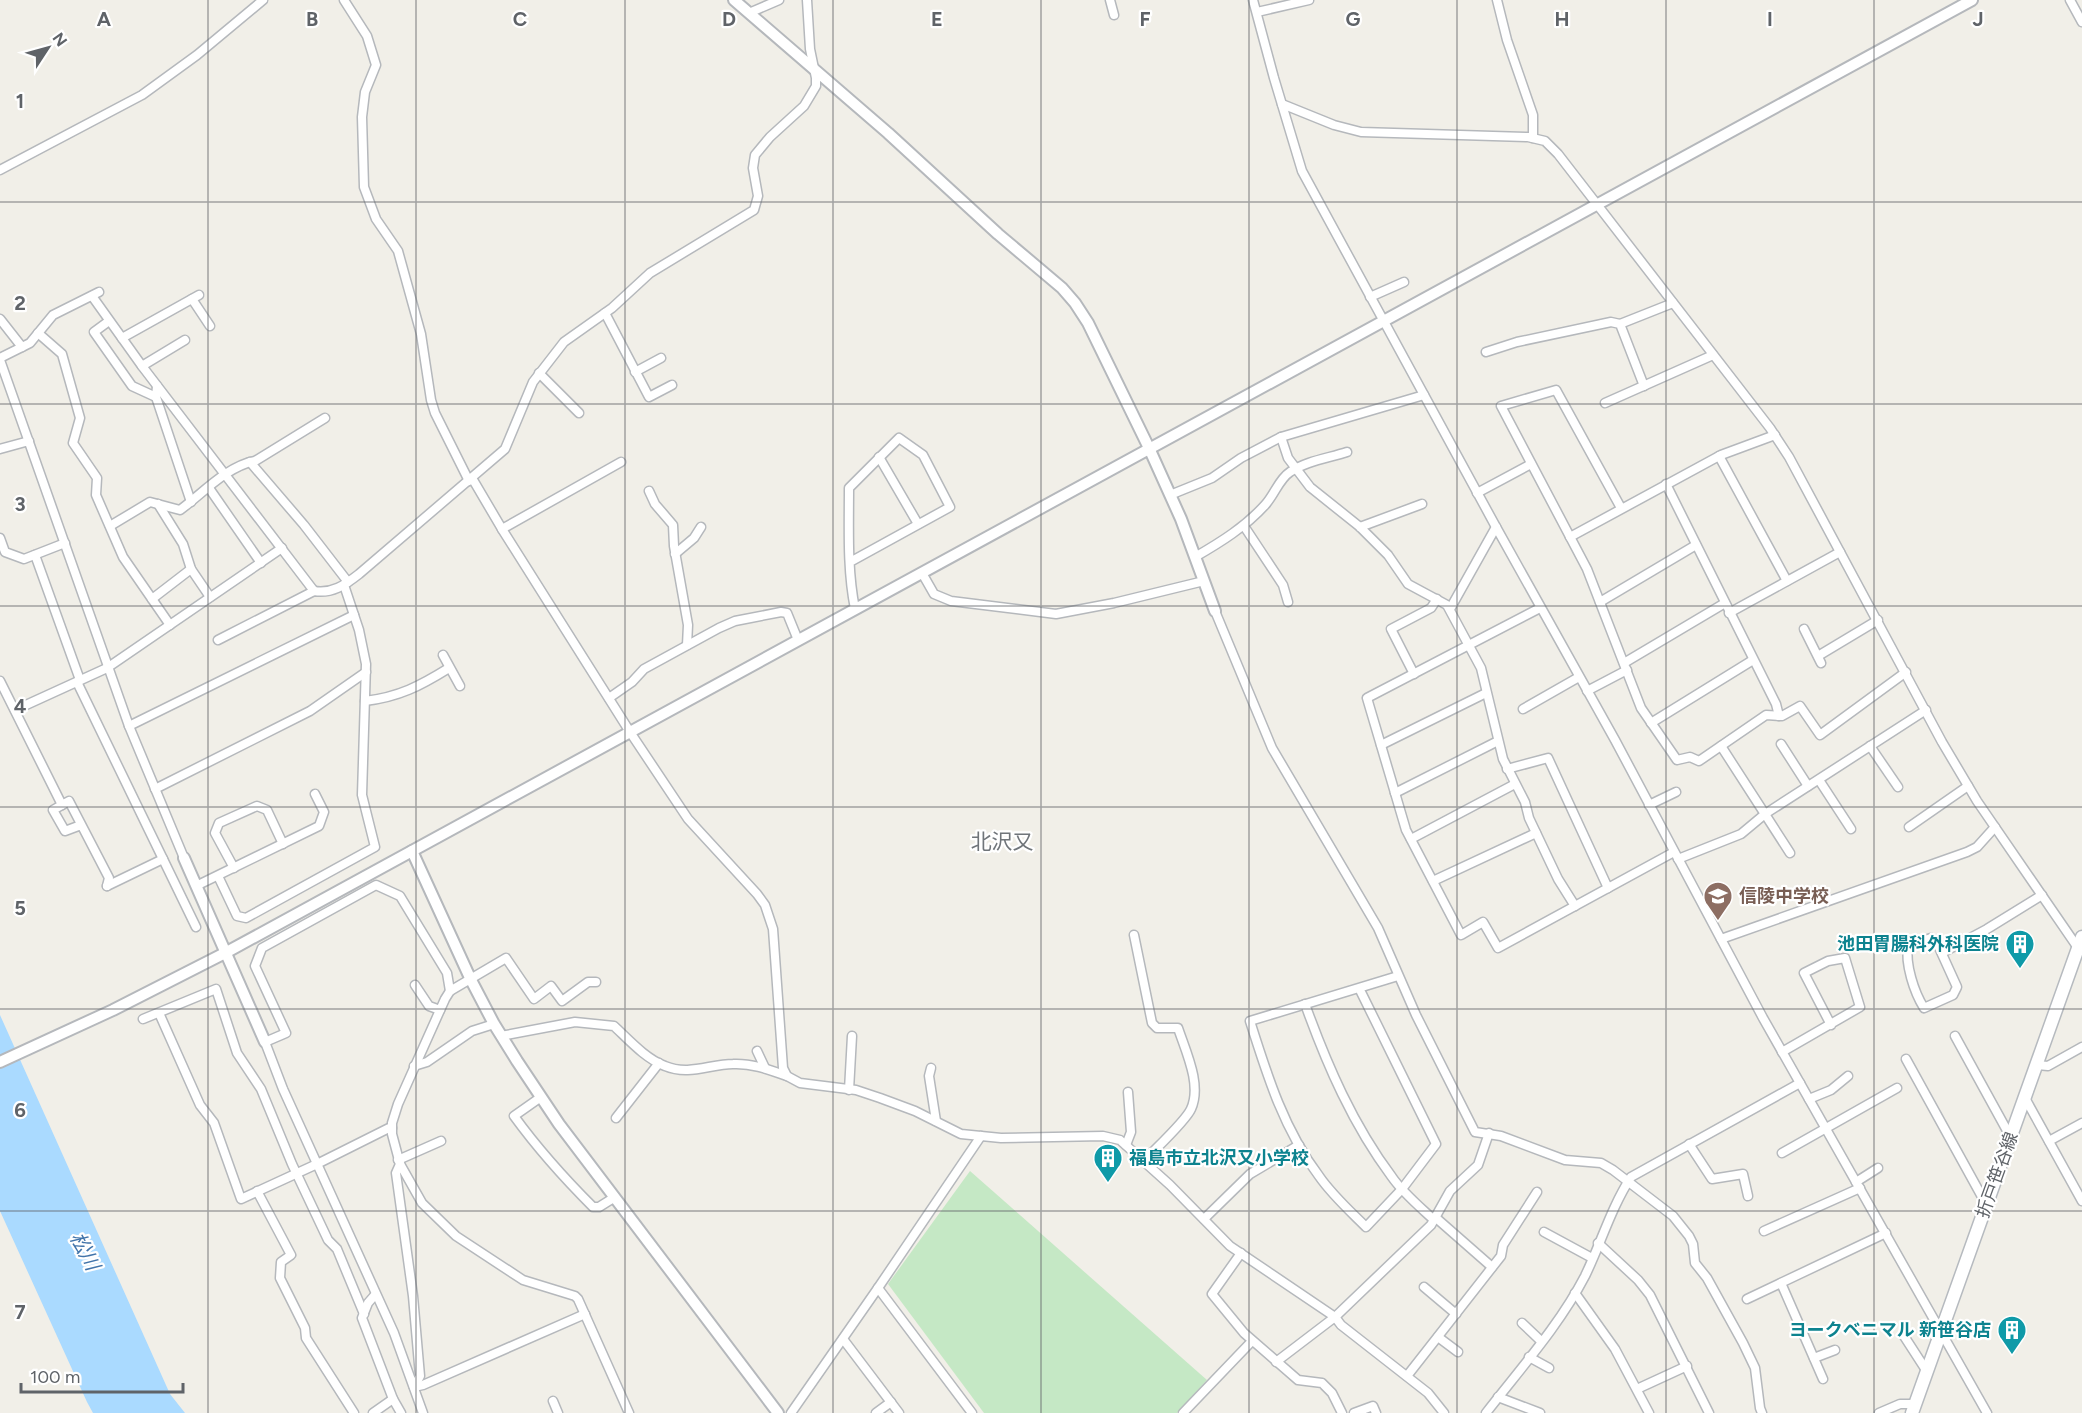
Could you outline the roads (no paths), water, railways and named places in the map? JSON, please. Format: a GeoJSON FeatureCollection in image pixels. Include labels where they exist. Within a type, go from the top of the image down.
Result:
{"type":"FeatureCollection","features":[{"type":"Feature","properties":{"kind":"main road","name":"折戸笹谷線"},"geometry":{"type":"LineString","coordinates":[[1913,1411],[2080,943]]}},
{"type":"Feature","properties":{"kind":"street"},"geometry":{"type":"LineString","coordinates":[[0,170],[142,95],[197,55],[263,0]]}},
{"type":"Feature","properties":{"kind":"street"},"geometry":{"type":"LineString","coordinates":[[344,0],[367,36],[376,65],[365,92],[362,117],[364,187],[376,219],[398,250],[422,334],[431,400],[435,413],[471,480],[630,732],[688,819],[758,894],[765,905],[773,929],[783,1068],[787,1076]]}},
{"type":"Feature","properties":{"kind":"street"},"geometry":{"type":"LineString","coordinates":[[734,0],[1062,288],[1088,323],[1170,495],[1272,748],[1378,928],[1398,976],[1474,1132],[1489,1133],[1565,1160],[1601,1163],[1673,1216],[1689,1236],[1693,1244],[1695,1263],[1707,1278],[1755,1368],[1762,1413]]}},
{"type":"Feature","properties":{"kind":"street"},"geometry":{"type":"LineString","coordinates":[[749,13],[779,0]]}},
{"type":"Feature","properties":{"kind":"street"},"geometry":{"type":"LineString","coordinates":[[218,640],[314,591],[325,592],[346,584],[505,449],[528,391],[564,342],[605,314],[650,273],[754,210],[758,196],[753,168],[755,155],[804,106],[816,86],[807,0]]}},
{"type":"Feature","properties":{"kind":"street"},"geometry":{"type":"LineString","coordinates":[[1110,0],[1114,15]]}},
{"type":"Feature","properties":{"kind":"street"},"geometry":{"type":"LineString","coordinates":[[1253,0],[1302,171],[1782,1052],[1942,1330],[1987,1413]]}},
{"type":"Feature","properties":{"kind":"street"},"geometry":{"type":"LineString","coordinates":[[1257,12],[1309,0]]}},
{"type":"Feature","properties":{"kind":"street"},"geometry":{"type":"LineString","coordinates":[[1497,0],[1507,40],[1533,115],[1533,138]]}},
{"type":"Feature","properties":{"kind":"street"},"geometry":{"type":"LineString","coordinates":[[0,1062],[225,953],[1972,0]]}},
{"type":"Feature","properties":{"kind":"street"},"geometry":{"type":"LineString","coordinates":[[2070,0],[2082,22]]}},
{"type":"Feature","properties":{"kind":"street"},"geometry":{"type":"LineString","coordinates":[[1282,104],[1334,125],[1361,132],[1533,138],[1545,141],[1558,154],[1775,435],[1968,786],[2042,895],[2080,943]]}},
{"type":"Feature","properties":{"kind":"street"},"geometry":{"type":"LineString","coordinates":[[1370,297],[1404,282]]}},
{"type":"Feature","properties":{"kind":"street"},"geometry":{"type":"LineString","coordinates":[[314,591],[142,366],[110,321],[96,294],[53,315],[30,343],[0,359],[129,726],[283,1089],[394,1333],[423,1413]]}},
{"type":"Feature","properties":{"kind":"street"},"geometry":{"type":"LineString","coordinates":[[122,338],[196,297],[210,326]]}},
{"type":"Feature","properties":{"kind":"street"},"geometry":{"type":"LineString","coordinates":[[1486,352],[1526,340],[1611,322],[1620,324],[1673,303]]}},
{"type":"Feature","properties":{"kind":"street"},"geometry":{"type":"LineString","coordinates":[[605,314],[649,397],[672,385]]}},
{"type":"Feature","properties":{"kind":"street"},"geometry":{"type":"LineString","coordinates":[[0,319],[22,347]]}},
{"type":"Feature","properties":{"kind":"street"},"geometry":{"type":"LineString","coordinates":[[110,321],[93,332],[132,386],[156,397]]}},
{"type":"Feature","properties":{"kind":"street"},"geometry":{"type":"LineString","coordinates":[[1620,324],[1644,386]]}},
{"type":"Feature","properties":{"kind":"street"},"geometry":{"type":"LineString","coordinates":[[38,333],[62,354],[80,418],[73,443],[97,478],[96,495],[123,557],[170,625]]}},
{"type":"Feature","properties":{"kind":"street"},"geometry":{"type":"LineString","coordinates":[[142,366],[185,340]]}},
{"type":"Feature","properties":{"kind":"street"},"geometry":{"type":"LineString","coordinates":[[1605,403],[1713,355]]}},
{"type":"Feature","properties":{"kind":"street"},"geometry":{"type":"LineString","coordinates":[[635,372],[661,358]]}},
{"type":"Feature","properties":{"kind":"street"},"geometry":{"type":"LineString","coordinates":[[539,373],[579,412]]}},
{"type":"Feature","properties":{"kind":"street"},"geometry":{"type":"LineString","coordinates":[[157,386],[156,397],[191,502]]}},
{"type":"Feature","properties":{"kind":"street"},"geometry":{"type":"LineString","coordinates":[[1621,508],[1556,390],[1501,406],[1587,569],[1641,708],[1677,760],[1690,757],[1699,761],[1766,716],[1779,716],[1800,706],[1820,735],[1906,672]]}},
{"type":"Feature","properties":{"kind":"street"},"geometry":{"type":"LineString","coordinates":[[1170,495],[1212,477],[1281,436],[1424,395]]}},
{"type":"Feature","properties":{"kind":"street"},"geometry":{"type":"LineString","coordinates":[[110,525],[150,502],[180,510],[226,475],[255,461],[325,418]]}},
{"type":"Feature","properties":{"kind":"street"},"geometry":{"type":"LineString","coordinates":[[1570,537],[1719,456],[1775,435]]}},
{"type":"Feature","properties":{"kind":"street"},"geometry":{"type":"LineString","coordinates":[[1281,436],[1288,458],[1297,468],[1302,479],[1360,527],[1388,555],[1408,584],[1437,599],[1450,609],[1481,668],[1507,769],[1525,802],[1558,879],[1575,906]]}},
{"type":"Feature","properties":{"kind":"street"},"geometry":{"type":"LineString","coordinates":[[850,562],[950,507],[922,455],[899,438],[849,488],[850,562],[851,586],[855,609]]}},
{"type":"Feature","properties":{"kind":"street"},"geometry":{"type":"LineString","coordinates":[[1,447],[29,441]]}},
{"type":"Feature","properties":{"kind":"street"},"geometry":{"type":"LineString","coordinates":[[1196,557],[1244,526],[1269,501],[1284,477],[1297,468],[1347,452]]}},
{"type":"Feature","properties":{"kind":"street"},"geometry":{"type":"LineString","coordinates":[[1719,456],[1787,581]]}},
{"type":"Feature","properties":{"kind":"street"},"geometry":{"type":"LineString","coordinates":[[879,457],[918,524]]}},
{"type":"Feature","properties":{"kind":"street"},"geometry":{"type":"LineString","coordinates":[[218,876],[237,916],[246,918],[375,847],[362,795],[366,672],[364,652],[346,584],[304,525],[250,462]]}},
{"type":"Feature","properties":{"kind":"street"},"geometry":{"type":"LineString","coordinates":[[502,529],[621,462]]}},
{"type":"Feature","properties":{"kind":"street"},"geometry":{"type":"LineString","coordinates":[[1477,493],[1531,464]]}},
{"type":"Feature","properties":{"kind":"street"},"geometry":{"type":"LineString","coordinates":[[1666,484],[1776,704],[1779,716]]}},
{"type":"Feature","properties":{"kind":"street"},"geometry":{"type":"LineString","coordinates":[[209,488],[261,563]]}},
{"type":"Feature","properties":{"kind":"street"},"geometry":{"type":"LineString","coordinates":[[648,491],[672,525],[688,625],[687,645]]}},
{"type":"Feature","properties":{"kind":"street"},"geometry":{"type":"LineString","coordinates":[[158,504],[183,544],[191,569],[210,597]]}},
{"type":"Feature","properties":{"kind":"street"},"geometry":{"type":"LineString","coordinates":[[1360,527],[1422,504]]}},
{"type":"Feature","properties":{"kind":"street"},"geometry":{"type":"LineString","coordinates":[[1244,526],[1283,585],[1288,602]]}},
{"type":"Feature","properties":{"kind":"street"},"geometry":{"type":"LineString","coordinates":[[675,554],[694,538],[701,527]]}},
{"type":"Feature","properties":{"kind":"street"},"geometry":{"type":"LineString","coordinates":[[1450,609],[1496,527]]}},
{"type":"Feature","properties":{"kind":"street"},"geometry":{"type":"LineString","coordinates":[[0,538],[5,552],[24,559],[65,543]]}},
{"type":"Feature","properties":{"kind":"street"},"geometry":{"type":"LineString","coordinates":[[1600,602],[1696,545]]}},
{"type":"Feature","properties":{"kind":"street"},"geometry":{"type":"LineString","coordinates":[[15,710],[107,668],[282,548]]}},
{"type":"Feature","properties":{"kind":"street"},"geometry":{"type":"LineString","coordinates":[[1729,613],[1840,552]]}},
{"type":"Feature","properties":{"kind":"street"},"geometry":{"type":"LineString","coordinates":[[35,555],[78,681],[196,927]]}},
{"type":"Feature","properties":{"kind":"street"},"geometry":{"type":"LineString","coordinates":[[152,599],[191,569]]}},
{"type":"Feature","properties":{"kind":"street"},"geometry":{"type":"LineString","coordinates":[[922,573],[934,594],[951,601],[1056,614],[1114,603],[1204,581]]}},
{"type":"Feature","properties":{"kind":"street"},"geometry":{"type":"LineString","coordinates":[[1414,674],[1391,629],[1431,608],[1437,599]]}},
{"type":"Feature","properties":{"kind":"street"},"geometry":{"type":"LineString","coordinates":[[1587,691],[1725,603]]}},
{"type":"Feature","properties":{"kind":"street"},"geometry":{"type":"LineString","coordinates":[[1540,608],[1367,698],[1406,830],[1432,881],[1461,935],[1484,922],[1498,948],[1608,888],[1676,856],[1741,834],[1765,814],[1926,710]]}},
{"type":"Feature","properties":{"kind":"street"},"geometry":{"type":"LineString","coordinates":[[609,698],[632,682],[644,669],[735,621],[781,612],[787,613],[798,640]]}},
{"type":"Feature","properties":{"kind":"street"},"geometry":{"type":"LineString","coordinates":[[129,726],[354,615]]}},
{"type":"Feature","properties":{"kind":"street"},"geometry":{"type":"LineString","coordinates":[[1804,629],[1820,659],[1878,620]]}},
{"type":"Feature","properties":{"kind":"street"},"geometry":{"type":"LineString","coordinates":[[443,655],[459,686]]}},
{"type":"Feature","properties":{"kind":"street"},"geometry":{"type":"LineString","coordinates":[[1651,723],[1753,660]]}},
{"type":"Feature","properties":{"kind":"street"},"geometry":{"type":"LineString","coordinates":[[365,701],[394,697],[408,692],[448,668]]}},
{"type":"Feature","properties":{"kind":"street"},"geometry":{"type":"LineString","coordinates":[[155,789],[309,711],[366,672]]}},
{"type":"Feature","properties":{"kind":"street"},"geometry":{"type":"LineString","coordinates":[[1523,709],[1579,677]]}},
{"type":"Feature","properties":{"kind":"street"},"geometry":{"type":"LineString","coordinates":[[0,681],[62,805]]}},
{"type":"Feature","properties":{"kind":"street"},"geometry":{"type":"LineString","coordinates":[[1381,745],[1486,693]]}},
{"type":"Feature","properties":{"kind":"street"},"geometry":{"type":"LineString","coordinates":[[1395,793],[1498,741]]}},
{"type":"Feature","properties":{"kind":"street"},"geometry":{"type":"LineString","coordinates":[[1781,744],[1808,786]]}},
{"type":"Feature","properties":{"kind":"street"},"geometry":{"type":"LineString","coordinates":[[1721,746],[1790,853]]}},
{"type":"Feature","properties":{"kind":"street"},"geometry":{"type":"LineString","coordinates":[[1870,746],[1898,788]]}},
{"type":"Feature","properties":{"kind":"street"},"geometry":{"type":"LineString","coordinates":[[1507,769],[1548,758],[1608,888]]}},
{"type":"Feature","properties":{"kind":"street"},"geometry":{"type":"LineString","coordinates":[[1819,780],[1851,829]]}},
{"type":"Feature","properties":{"kind":"street"},"geometry":{"type":"LineString","coordinates":[[1411,839],[1515,784]]}},
{"type":"Feature","properties":{"kind":"street"},"geometry":{"type":"LineString","coordinates":[[1909,827],[1968,786]]}},
{"type":"Feature","properties":{"kind":"street"},"geometry":{"type":"LineString","coordinates":[[1649,805],[1676,792]]}},
{"type":"Feature","properties":{"kind":"street"},"geometry":{"type":"LineString","coordinates":[[196,886],[319,826],[324,812],[315,794]]}},
{"type":"Feature","properties":{"kind":"street"},"geometry":{"type":"LineString","coordinates":[[81,825],[65,831],[53,810],[69,801],[108,878],[107,886],[163,859]]}},
{"type":"Feature","properties":{"kind":"street"},"geometry":{"type":"LineString","coordinates":[[234,868],[215,833],[219,823],[257,806],[267,810],[283,844]]}},
{"type":"Feature","properties":{"kind":"street"},"geometry":{"type":"LineString","coordinates":[[1721,939],[1967,852],[1977,847],[1995,827]]}},
{"type":"Feature","properties":{"kind":"street"},"geometry":{"type":"LineString","coordinates":[[1432,881],[1536,832]]}},
{"type":"Feature","properties":{"kind":"street"},"geometry":{"type":"LineString","coordinates":[[412,851],[471,980],[501,1036],[541,1097],[778,1413]]}},
{"type":"Feature","properties":{"kind":"street"},"geometry":{"type":"LineString","coordinates":[[265,1042],[286,1033],[255,966],[262,948],[376,885],[400,896],[447,973],[450,991]]}},
{"type":"Feature","properties":{"kind":"street"},"geometry":{"type":"LineString","coordinates":[[1942,953],[1987,929],[2042,895]]}},
{"type":"Feature","properties":{"kind":"street"},"geometry":{"type":"LineString","coordinates":[[1134,935],[1152,1023],[1156,1028],[1178,1028],[1191,1066],[1194,1089],[1190,1110],[1144,1161]]}},
{"type":"Feature","properties":{"kind":"street"},"geometry":{"type":"LineString","coordinates":[[1931,938],[1937,942],[1942,953],[1957,987],[1953,995],[1924,1008],[1919,1000],[1906,956],[1908,946],[1931,938]]}},
{"type":"Feature","properties":{"kind":"street"},"geometry":{"type":"LineString","coordinates":[[596,982],[588,982],[562,1001],[551,986],[534,999],[506,958],[450,991],[414,1066],[398,1104],[392,1128],[399,1162],[422,1203],[456,1236],[523,1280],[575,1296],[629,1413]]}},
{"type":"Feature","properties":{"kind":"street"},"geometry":{"type":"LineString","coordinates":[[1782,1052],[1831,1025],[1860,1007],[1845,958],[1828,961],[1804,973],[1831,1025]]}},
{"type":"Feature","properties":{"kind":"street"},"geometry":{"type":"LineString","coordinates":[[1359,988],[1436,1144],[1402,1189],[1366,1227],[1320,1178],[1299,1145],[1271,1088],[1250,1021],[1398,976]]}},
{"type":"Feature","properties":{"kind":"street"},"geometry":{"type":"LineString","coordinates":[[415,985],[429,1006],[440,1010]]}},
{"type":"Feature","properties":{"kind":"street"},"geometry":{"type":"LineString","coordinates":[[143,1019],[216,989],[237,1053],[261,1089],[275,1127],[328,1240],[337,1250],[364,1314]]}},
{"type":"Feature","properties":{"kind":"street"},"geometry":{"type":"LineString","coordinates":[[1305,1004],[1325,1059],[1353,1116],[1392,1178],[1434,1218],[1492,1267]]}},
{"type":"Feature","properties":{"kind":"street"},"geometry":{"type":"LineString","coordinates":[[159,1013],[200,1105],[214,1123],[241,1199],[392,1128]]}},
{"type":"Feature","properties":{"kind":"street"},"geometry":{"type":"LineString","coordinates":[[501,1036],[575,1022],[609,1025],[614,1026],[635,1046],[659,1063],[683,1070],[698,1070],[731,1063],[765,1068],[800,1083],[849,1090],[880,1098],[961,1134],[1001,1138],[1103,1136],[1120,1140],[1230,1246],[1335,1317],[1341,1325],[1428,1393],[1444,1413]]}},
{"type":"Feature","properties":{"kind":"street"},"geometry":{"type":"LineString","coordinates":[[414,1066],[427,1062],[472,1031],[494,1024]]}},
{"type":"Feature","properties":{"kind":"street"},"geometry":{"type":"LineString","coordinates":[[849,1090],[852,1036]]}},
{"type":"Feature","properties":{"kind":"street"},"geometry":{"type":"LineString","coordinates":[[1955,1036],[2010,1136]]}},
{"type":"Feature","properties":{"kind":"street"},"geometry":{"type":"LineString","coordinates":[[2037,1065],[2048,1066],[2082,1047]]}},
{"type":"Feature","properties":{"kind":"street"},"geometry":{"type":"LineString","coordinates":[[757,1050],[765,1068]]}},
{"type":"Feature","properties":{"kind":"street"},"geometry":{"type":"LineString","coordinates":[[1906,1059],[1986,1204]]}},
{"type":"Feature","properties":{"kind":"street"},"geometry":{"type":"LineString","coordinates":[[616,1118],[659,1063]]}},
{"type":"Feature","properties":{"kind":"street"},"geometry":{"type":"LineString","coordinates":[[931,1068],[929,1076],[936,1121]]}},
{"type":"Feature","properties":{"kind":"street"},"geometry":{"type":"LineString","coordinates":[[1809,1099],[1831,1090],[1848,1076]]}},
{"type":"Feature","properties":{"kind":"street"},"geometry":{"type":"LineString","coordinates":[[1486,1413],[1575,1293],[1617,1198],[1628,1181],[1639,1170],[1800,1083]]}},
{"type":"Feature","properties":{"kind":"street"},"geometry":{"type":"LineString","coordinates":[[1782,1153],[1897,1088]]}},
{"type":"Feature","properties":{"kind":"street"},"geometry":{"type":"LineString","coordinates":[[1126,1145],[1131,1132],[1128,1092]]}},
{"type":"Feature","properties":{"kind":"street"},"geometry":{"type":"LineString","coordinates":[[541,1097],[514,1116],[556,1170],[593,1207],[599,1208],[615,1197]]}},
{"type":"Feature","properties":{"kind":"street"},"geometry":{"type":"LineString","coordinates":[[2025,1098],[2082,1201]]}},
{"type":"Feature","properties":{"kind":"street"},"geometry":{"type":"LineString","coordinates":[[2049,1141],[2082,1123]]}},
{"type":"Feature","properties":{"kind":"street"},"geometry":{"type":"LineString","coordinates":[[1276,1362],[1335,1317],[1434,1218],[1450,1191],[1478,1165],[1489,1133]]}},
{"type":"Feature","properties":{"kind":"street"},"geometry":{"type":"LineString","coordinates":[[791,1413],[981,1136]]}},
{"type":"Feature","properties":{"kind":"street"},"geometry":{"type":"LineString","coordinates":[[414,1387],[420,1376],[413,1296],[396,1173],[399,1162],[441,1141]]}},
{"type":"Feature","properties":{"kind":"street"},"geometry":{"type":"LineString","coordinates":[[1689,1144],[1712,1179],[1743,1174],[1748,1196]]}},
{"type":"Feature","properties":{"kind":"street"},"geometry":{"type":"LineString","coordinates":[[1204,1219],[1250,1174],[1299,1145]]}},
{"type":"Feature","properties":{"kind":"street"},"geometry":{"type":"LineString","coordinates":[[1764,1231],[1858,1185],[1878,1168]]}},
{"type":"Feature","properties":{"kind":"street"},"geometry":{"type":"LineString","coordinates":[[257,1191],[291,1255],[281,1262],[280,1278],[305,1328],[306,1338],[354,1413]]}},
{"type":"Feature","properties":{"kind":"street"},"geometry":{"type":"LineString","coordinates":[[1407,1376],[1500,1256],[1503,1245],[1537,1192]]}},
{"type":"Feature","properties":{"kind":"street"},"geometry":{"type":"LineString","coordinates":[[1544,1232],[1592,1258]]}},
{"type":"Feature","properties":{"kind":"street"},"geometry":{"type":"LineString","coordinates":[[1747,1299],[1886,1233]]}},
{"type":"Feature","properties":{"kind":"street"},"geometry":{"type":"LineString","coordinates":[[1598,1243],[1638,1280],[1650,1295],[1709,1413]]}},
{"type":"Feature","properties":{"kind":"street"},"geometry":{"type":"LineString","coordinates":[[1241,1253],[1212,1294],[1252,1341],[1298,1380],[1322,1383],[1332,1394],[1342,1413]]}},
{"type":"Feature","properties":{"kind":"street"},"geometry":{"type":"LineString","coordinates":[[1781,1283],[1823,1379]]}},
{"type":"Feature","properties":{"kind":"street"},"geometry":{"type":"LineString","coordinates":[[1424,1287],[1456,1314]]}},
{"type":"Feature","properties":{"kind":"street"},"geometry":{"type":"LineString","coordinates":[[878,1288],[972,1413]]}},
{"type":"Feature","properties":{"kind":"street"},"geometry":{"type":"LineString","coordinates":[[1575,1293],[1616,1349],[1649,1413]]}},
{"type":"Feature","properties":{"kind":"street"},"geometry":{"type":"LineString","coordinates":[[375,1295],[368,1303],[362,1318],[393,1399],[401,1413]]}},
{"type":"Feature","properties":{"kind":"street"},"geometry":{"type":"LineString","coordinates":[[414,1387],[585,1314]]}},
{"type":"Feature","properties":{"kind":"street"},"geometry":{"type":"LineString","coordinates":[[1522,1323],[1541,1341]]}},
{"type":"Feature","properties":{"kind":"street"},"geometry":{"type":"LineString","coordinates":[[1904,1336],[1926,1370]]}},
{"type":"Feature","properties":{"kind":"street"},"geometry":{"type":"LineString","coordinates":[[1438,1337],[1458,1353]]}},
{"type":"Feature","properties":{"kind":"street"},"geometry":{"type":"LineString","coordinates":[[843,1339],[899,1413]]}},
{"type":"Feature","properties":{"kind":"street"},"geometry":{"type":"LineString","coordinates":[[1183,1413],[1252,1341]]}},
{"type":"Feature","properties":{"kind":"street"},"geometry":{"type":"LineString","coordinates":[[1814,1358],[1835,1350]]}},
{"type":"Feature","properties":{"kind":"street"},"geometry":{"type":"LineString","coordinates":[[1529,1357],[1549,1368]]}},
{"type":"Feature","properties":{"kind":"street"},"geometry":{"type":"LineString","coordinates":[[1637,1389],[1687,1366]]}},
{"type":"Feature","properties":{"kind":"street"},"geometry":{"type":"LineString","coordinates":[[1498,1397],[1540,1413]]}},
{"type":"Feature","properties":{"kind":"street"},"geometry":{"type":"LineString","coordinates":[[372,1413],[393,1399]]}},
{"type":"Feature","properties":{"kind":"street"},"geometry":{"type":"LineString","coordinates":[[554,1401],[558,1413]]}},
{"type":"Feature","properties":{"kind":"street"},"geometry":{"type":"LineString","coordinates":[[876,1413],[891,1402]]}},
{"type":"Feature","properties":{"kind":"street"},"geometry":{"type":"LineString","coordinates":[[1879,1413],[1900,1404],[1913,1411]]}},
{"type":"Feature","properties":{"kind":"street"},"geometry":{"type":"LineString","coordinates":[[1354,1413],[1373,1406],[1376,1413]]}},
{"type":"Feature","properties":{"kind":"water","name":"松川"},"geometry":{"type":"Polygon","coordinates":[[[0,1015],[170,1394],[185,1413],[93,1413],[87,1402],[0,1211],[0,1015]]]}},
{"type":"Feature","properties":{"kind":"place","name":"信陵中学校"},"geometry":{"type":"Point","coordinates":[1718,922]}},
{"type":"Feature","properties":{"kind":"place","name":"池田胃腸科外科医院"},"geometry":{"type":"Point","coordinates":[2020,970]}},
{"type":"Feature","properties":{"kind":"place","name":"福島市立北沢又小学校"},"geometry":{"type":"Point","coordinates":[1108,1184]}},
{"type":"Feature","properties":{"kind":"place","name":"ヨークベニマル 新笹谷店"},"geometry":{"type":"Point","coordinates":[2012,1356]}},
{"type":"Feature","properties":{"kind":"district","name":"北沢又"},"geometry":{"type":"Point","coordinates":[1002,842]}}]}
